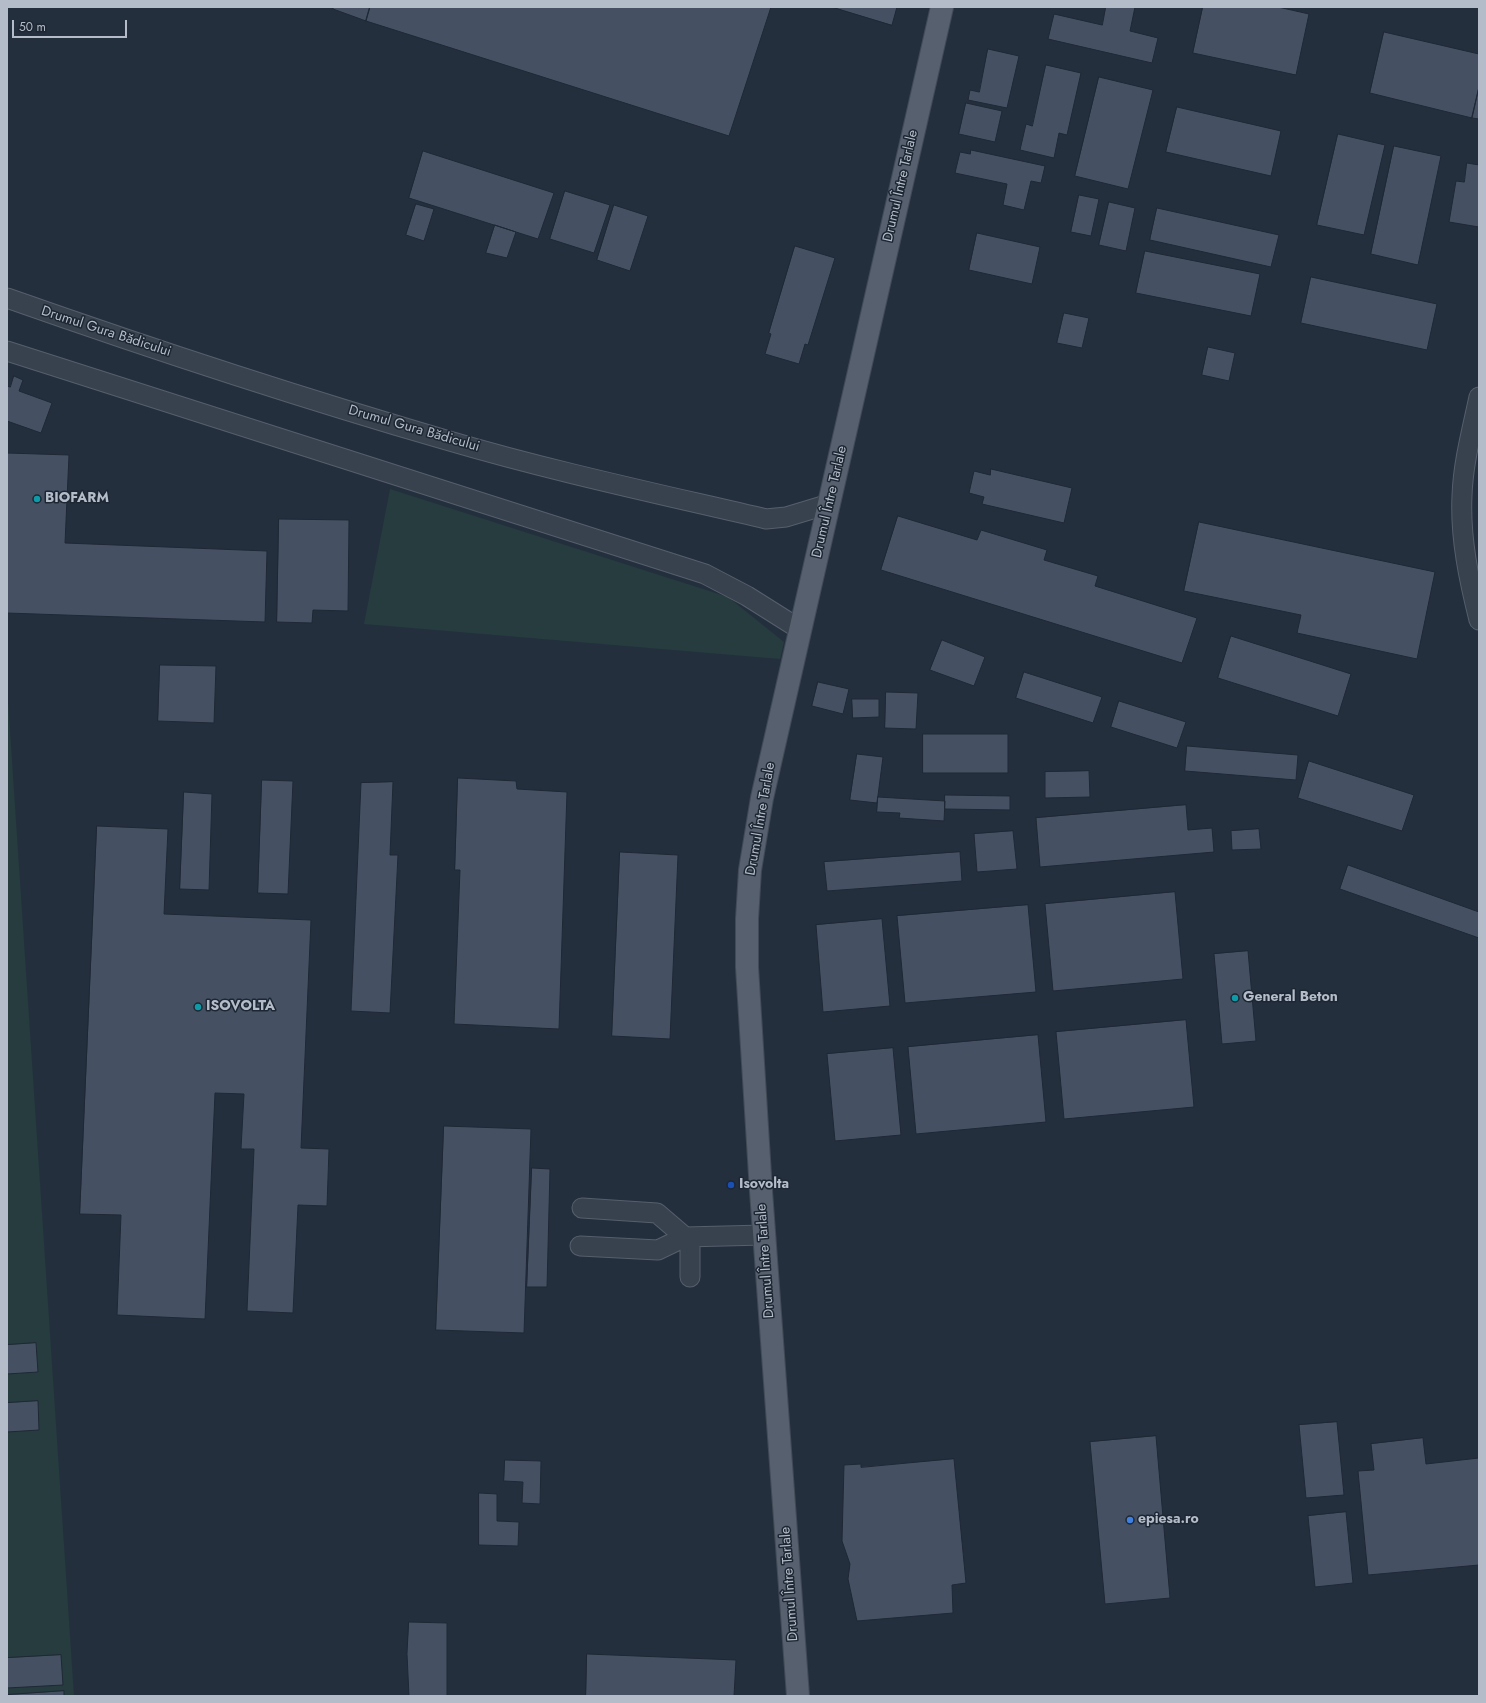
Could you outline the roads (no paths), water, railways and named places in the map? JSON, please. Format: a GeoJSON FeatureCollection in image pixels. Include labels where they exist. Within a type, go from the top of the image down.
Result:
{"type":"FeatureCollection","features":[{"type":"Feature","properties":{"kind":"main road","name":"Drumul Între Tarlale"},"geometry":{"type":"LineString","coordinates":[[798,1696],[764,1235],[747,967],[750,870],[756,829],[942,7]]}},
{"type":"Feature","properties":{"kind":"street","name":"Drumul Gura Bădicului"},"geometry":{"type":"LineString","coordinates":[[7,298],[244,377],[439,438],[614,484],[766,519],[786,517],[829,504]]}},
{"type":"Feature","properties":{"kind":"street"},"geometry":{"type":"LineString","coordinates":[[7,351],[705,574],[747,596],[801,630]]}},
{"type":"Feature","properties":{"kind":"street"},"geometry":{"type":"LineString","coordinates":[[1479,397],[1468,447],[1462,497],[1464,547],[1479,620]]}},
{"type":"Feature","properties":{"kind":"street"},"geometry":{"type":"LineString","coordinates":[[582,1208],[656,1213],[688,1237]]}},
{"type":"Feature","properties":{"kind":"street"},"geometry":{"type":"LineString","coordinates":[[580,1246],[658,1250],[688,1237],[764,1235]]}},
{"type":"Feature","properties":{"kind":"street"},"geometry":{"type":"LineString","coordinates":[[688,1237],[690,1277]]}},
{"type":"Feature","properties":{"kind":"place","name":"BIOFARM"},"geometry":{"type":"Point","coordinates":[37,499]}},
{"type":"Feature","properties":{"kind":"place","name":"General Beton"},"geometry":{"type":"Point","coordinates":[1235,998]}},
{"type":"Feature","properties":{"kind":"place","name":"ISOVOLTA"},"geometry":{"type":"Point","coordinates":[198,1007]}},
{"type":"Feature","properties":{"kind":"place","name":"Isovolta"},"geometry":{"type":"Point","coordinates":[731,1185]}},
{"type":"Feature","properties":{"kind":"place","name":"epiesa.ro"},"geometry":{"type":"Point","coordinates":[1130,1520]}}]}
